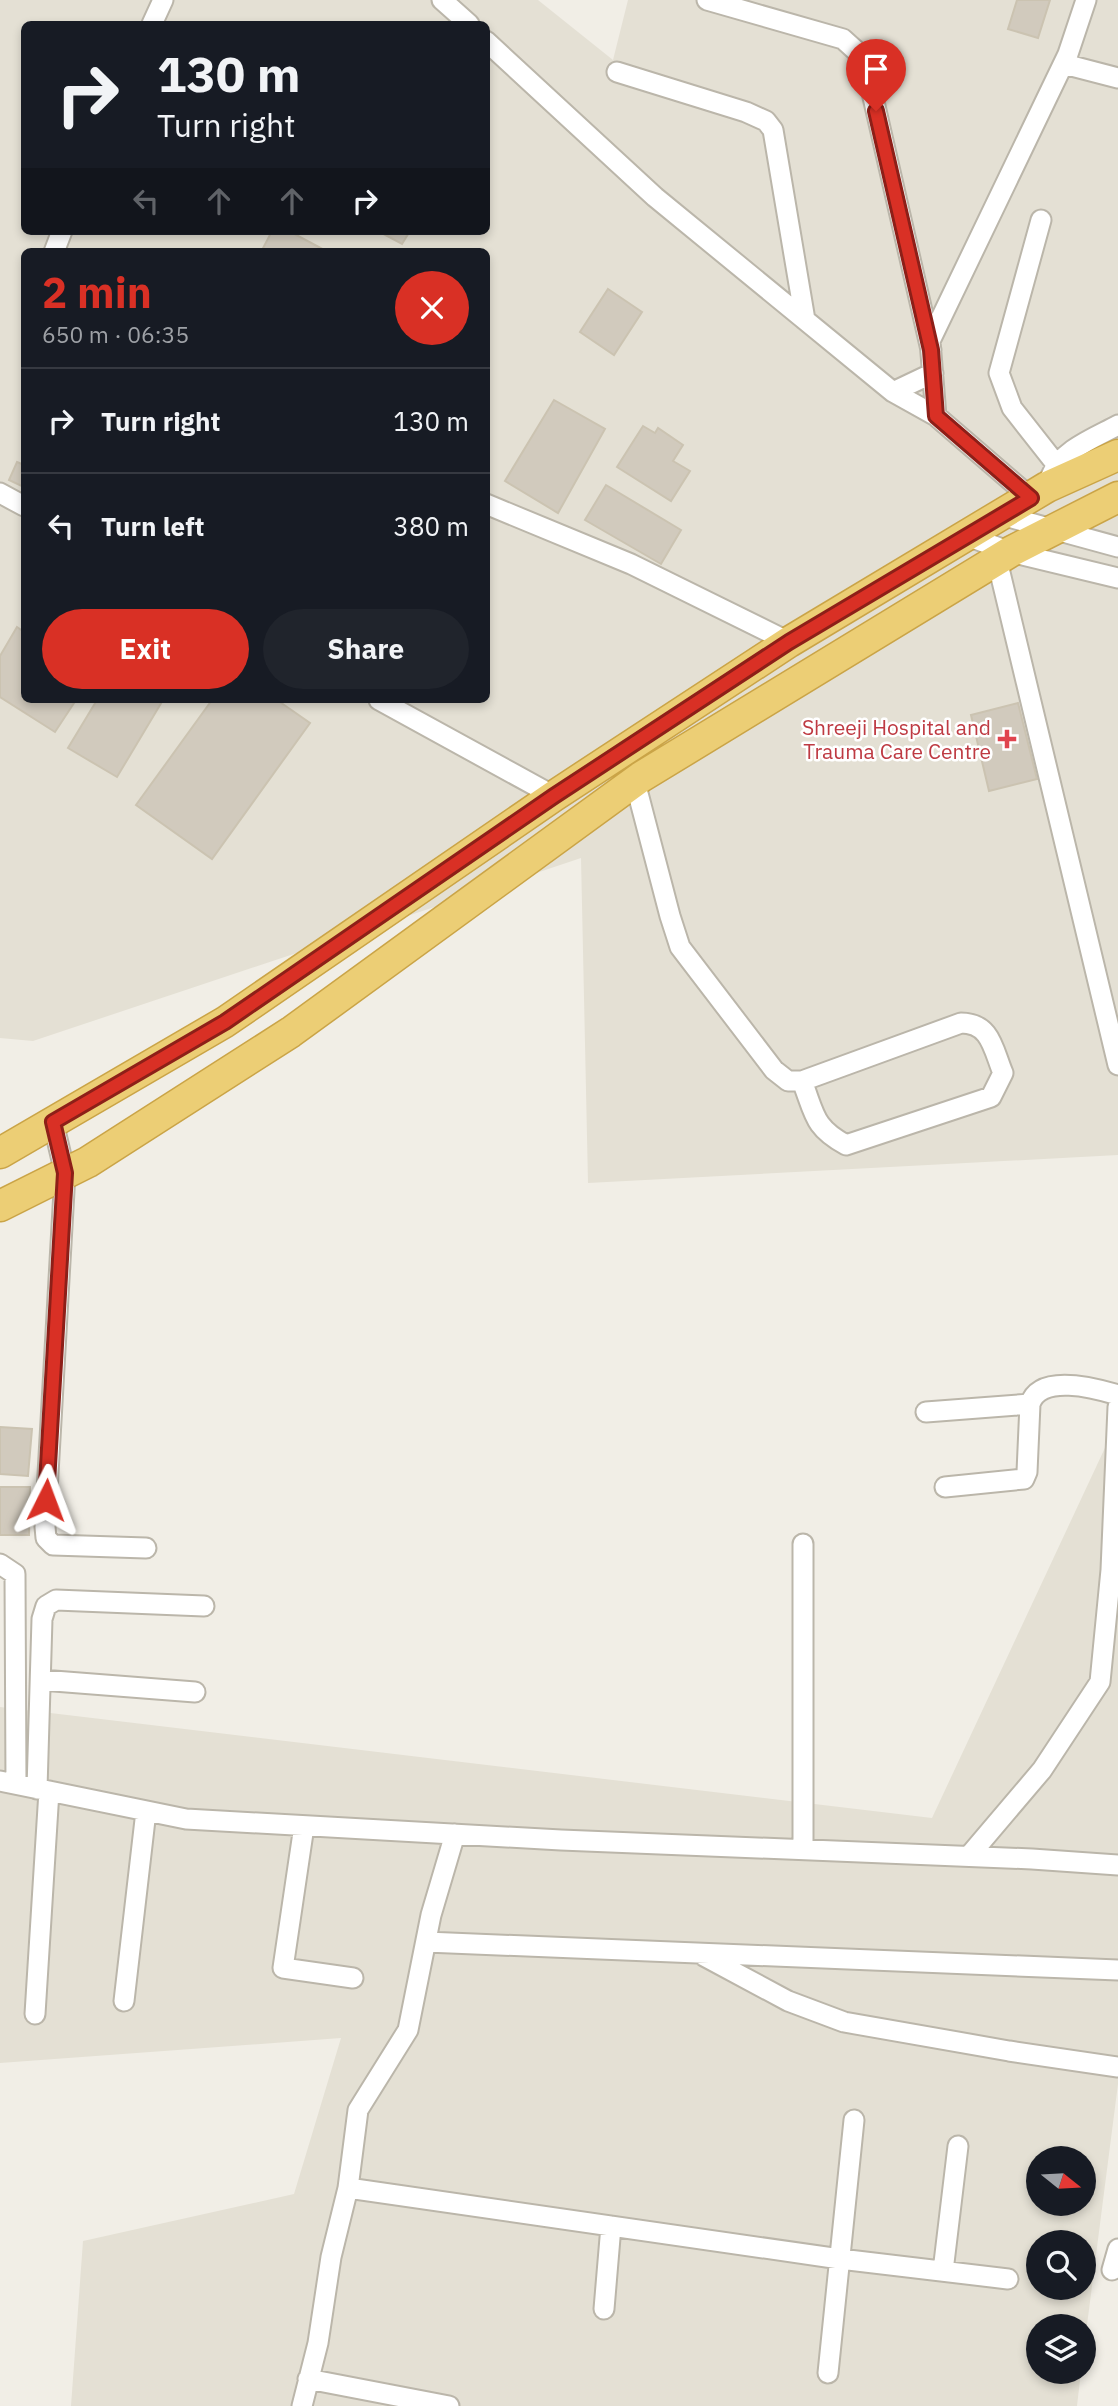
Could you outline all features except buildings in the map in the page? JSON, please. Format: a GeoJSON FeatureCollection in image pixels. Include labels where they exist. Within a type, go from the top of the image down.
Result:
{"type":"FeatureCollection","features":[{"type":"Feature","properties":{"kind":"highway"},"geometry":{"type":"LineString","coordinates":[[0,1153],[225,1022],[554,796],[789,642],[1001,514],[1044,483],[1118,456]]}},
{"type":"Feature","properties":{"kind":"highway"},"geometry":{"type":"LineString","coordinates":[[0,1206],[88,1162],[291,1032],[635,782],[1003,556],[1118,497]]}},
{"type":"Feature","properties":{"kind":"street"},"geometry":{"type":"LineString","coordinates":[[153,21],[163,0]]}},
{"type":"Feature","properties":{"kind":"street"},"geometry":{"type":"LineString","coordinates":[[442,0],[466,21]]}},
{"type":"Feature","properties":{"kind":"street"},"geometry":{"type":"LineString","coordinates":[[706,0],[843,40],[864,58],[931,350]]}},
{"type":"Feature","properties":{"kind":"street"},"geometry":{"type":"LineString","coordinates":[[936,416],[930,341],[1064,64],[1086,0]]}},
{"type":"Feature","properties":{"kind":"street"},"geometry":{"type":"LineString","coordinates":[[490,45],[655,197],[893,392],[1044,483]]}},
{"type":"Feature","properties":{"kind":"street"},"geometry":{"type":"LineString","coordinates":[[1064,64],[1118,78]]}},
{"type":"Feature","properties":{"kind":"street"},"geometry":{"type":"LineString","coordinates":[[617,72],[746,112],[766,121],[773,130],[805,320]]}},
{"type":"Feature","properties":{"kind":"street"},"geometry":{"type":"LineString","coordinates":[[1041,220],[999,373],[1044,483]]}},
{"type":"Feature","properties":{"kind":"street"},"geometry":{"type":"LineString","coordinates":[[893,392],[933,373]]}},
{"type":"Feature","properties":{"kind":"street"},"geometry":{"type":"LineString","coordinates":[[1044,483],[1075,449],[1118,425]]}},
{"type":"Feature","properties":{"kind":"street"},"geometry":{"type":"LineString","coordinates":[[0,493],[21,504]]}},
{"type":"Feature","properties":{"kind":"street"},"geometry":{"type":"LineString","coordinates":[[490,506],[631,564],[789,642]]}},
{"type":"Feature","properties":{"kind":"street"},"geometry":{"type":"LineString","coordinates":[[1001,514],[1118,547]]}},
{"type":"Feature","properties":{"kind":"street"},"geometry":{"type":"LineString","coordinates":[[965,535],[1003,556],[1118,578]]}},
{"type":"Feature","properties":{"kind":"street"},"geometry":{"type":"LineString","coordinates":[[1003,556],[1118,1065]]}},
{"type":"Feature","properties":{"kind":"street"},"geometry":{"type":"LineString","coordinates":[[384,703],[554,796]]}},
{"type":"Feature","properties":{"kind":"street"},"geometry":{"type":"LineString","coordinates":[[635,782],[680,947],[774,1070],[789,1080],[802,1081],[961,1023],[974,1023],[985,1029],[1003,1073],[991,1097],[846,1145],[820,1127],[802,1081]]}},
{"type":"Feature","properties":{"kind":"street"},"geometry":{"type":"LineString","coordinates":[[53,1122],[65,1173],[46,1538],[53,1545],[146,1548]]}},
{"type":"Feature","properties":{"kind":"street"},"geometry":{"type":"LineString","coordinates":[[945,1487],[1024,1479],[1027,1472],[1030,1404],[1032,1396],[1039,1390],[1066,1385],[1090,1387],[1118,1395]]}},
{"type":"Feature","properties":{"kind":"street"},"geometry":{"type":"LineString","coordinates":[[926,1412],[1030,1404]]}},
{"type":"Feature","properties":{"kind":"street"},"geometry":{"type":"LineString","coordinates":[[969,1856],[1042,1770],[1100,1682],[1115,1569],[1118,1407]]}},
{"type":"Feature","properties":{"kind":"street"},"geometry":{"type":"LineString","coordinates":[[803,1544],[803,1850]]}},
{"type":"Feature","properties":{"kind":"street"},"geometry":{"type":"LineString","coordinates":[[0,1564],[15,1574],[8,1783],[186,1819],[1118,1865]]}},
{"type":"Feature","properties":{"kind":"street"},"geometry":{"type":"LineString","coordinates":[[35,2014],[43,1790],[42,1619],[46,1606],[56,1600],[204,1606]]}},
{"type":"Feature","properties":{"kind":"street"},"geometry":{"type":"LineString","coordinates":[[41,1679],[195,1692]]}},
{"type":"Feature","properties":{"kind":"street"},"geometry":{"type":"LineString","coordinates":[[124,2001],[146,1811]]}},
{"type":"Feature","properties":{"kind":"street"},"geometry":{"type":"LineString","coordinates":[[304,1826],[283,1968],[353,1978]]}},
{"type":"Feature","properties":{"kind":"street"},"geometry":{"type":"LineString","coordinates":[[302,2406],[318,2343],[331,2258],[348,2188],[358,2110],[408,2030],[426,1942],[455,1834]]}},
{"type":"Feature","properties":{"kind":"street"},"geometry":{"type":"LineString","coordinates":[[426,1942],[1118,1970]]}},
{"type":"Feature","properties":{"kind":"street"},"geometry":{"type":"LineString","coordinates":[[698,1954],[788,2001],[845,2022],[1118,2067]]}},
{"type":"Feature","properties":{"kind":"street"},"geometry":{"type":"LineString","coordinates":[[828,2373],[854,2120]]}},
{"type":"Feature","properties":{"kind":"street"},"geometry":{"type":"LineString","coordinates":[[943,2271],[958,2146]]}},
{"type":"Feature","properties":{"kind":"street"},"geometry":{"type":"LineString","coordinates":[[348,2188],[840,2259],[1008,2279]]}},
{"type":"Feature","properties":{"kind":"street"},"geometry":{"type":"LineString","coordinates":[[604,2309],[611,2226]]}},
{"type":"Feature","properties":{"kind":"street"},"geometry":{"type":"LineString","coordinates":[[1112,2270],[1118,2249]]}},
{"type":"Feature","properties":{"kind":"street"},"geometry":{"type":"LineString","coordinates":[[308,2379],[449,2406]]}},
{"type":"Feature","properties":{"kind":"shaded area"},"geometry":{"type":"Polygon","coordinates":[[[0,0],[538,0],[613,60],[628,0],[1118,0],[1118,1155],[588,1183],[581,858],[33,1041],[0,1038],[0,0]]]}},
{"type":"Feature","properties":{"kind":"shaded area"},"geometry":{"type":"Polygon","coordinates":[[[1118,1420],[1118,2084],[1096,2255],[1096,2230],[1026,2230],[1026,2300],[1090,2300],[1088,2314],[1026,2314],[1026,2384],[1080,2384],[1077,2406],[71,2406],[83,2241],[294,2194],[341,2038],[0,2063],[0,1707],[932,1818],[1118,1420]]]}},
{"type":"Feature","properties":{"kind":"place","name":"Shreeji Hospital and Trauma Care Centre"},"geometry":{"type":"Point","coordinates":[1007,739]}},
{"type":"Feature","properties":{"kind":"route"},"geometry":{"type":"LineString","coordinates":[[46,1500],[65,1173],[53,1122],[225,1022],[554,796],[789,642],[1031,498],[936,416],[931,350],[876,111]]}}]}
